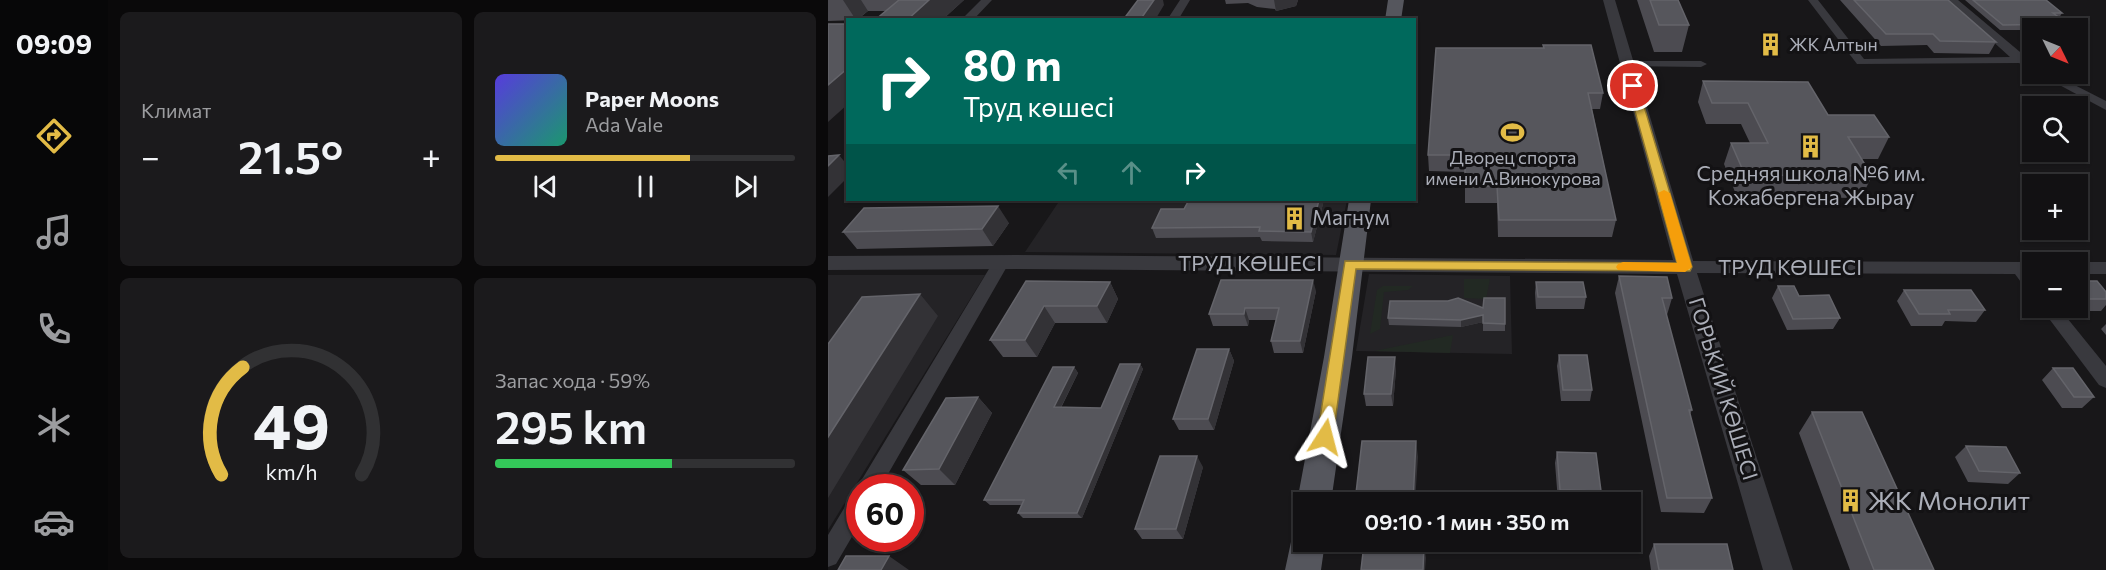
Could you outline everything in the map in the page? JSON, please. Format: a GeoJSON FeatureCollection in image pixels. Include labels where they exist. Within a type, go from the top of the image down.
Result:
{"type":"FeatureCollection","features":[{"type":"Feature","properties":{"kind":"main road"},"geometry":{"type":"LineString","coordinates":[[1393,18],[1396,0]]}},
{"type":"Feature","properties":{"kind":"main road"},"geometry":{"type":"LineString","coordinates":[[1316,492],[1338,357],[1360,201]]}},
{"type":"Feature","properties":{"kind":"main road"},"geometry":{"type":"LineString","coordinates":[[1303,570],[1306,552]]}},
{"type":"Feature","properties":{"kind":"street"},"geometry":{"type":"LineString","coordinates":[[968,18],[987,0]]}},
{"type":"Feature","properties":{"kind":"street"},"geometry":{"type":"LineString","coordinates":[[1173,18],[1185,0]]}},
{"type":"Feature","properties":{"kind":"street","name":"ГОРЬКИЙ КӨШЕСІ"},"geometry":{"type":"LineString","coordinates":[[1609,0],[1685,267],[1778,570]]}},
{"type":"Feature","properties":{"kind":"street"},"geometry":{"type":"LineString","coordinates":[[1813,0],[1861,62],[2021,60]]}},
{"type":"Feature","properties":{"kind":"street"},"geometry":{"type":"LineString","coordinates":[[1952,0],[2021,60]]}},
{"type":"Feature","properties":{"kind":"street"},"geometry":{"type":"LineString","coordinates":[[1627,64],[1701,64]]}},
{"type":"Feature","properties":{"kind":"street"},"geometry":{"type":"LineString","coordinates":[[2064,84],[2106,106]]}},
{"type":"Feature","properties":{"kind":"street"},"geometry":{"type":"LineString","coordinates":[[876,474],[1001,262]]}},
{"type":"Feature","properties":{"kind":"street","name":"ТРУД КӨШЕСІ"},"geometry":{"type":"LineString","coordinates":[[828,263],[2022,268]]}},
{"type":"Feature","properties":{"kind":"street"},"geometry":{"type":"LineString","coordinates":[[2088,268],[2106,268]]}},
{"type":"Feature","properties":{"kind":"street"},"geometry":{"type":"LineString","coordinates":[[2058,318],[2106,381]]}},
{"type":"Feature","properties":{"kind":"street"},"geometry":{"type":"LineString","coordinates":[[828,556],[846,526]]}},
{"type":"Feature","properties":{"kind":"shaded area"},"geometry":{"type":"Polygon","coordinates":[[[1059,201],[1347,201],[1336,255],[1025,252],[1059,201]]]}},
{"type":"Feature","properties":{"kind":"shaded area"},"geometry":{"type":"Polygon","coordinates":[[[1369,274],[1510,276],[1512,354],[1356,351],[1369,274]]]}},
{"type":"Feature","properties":{"kind":"shaded area"},"geometry":{"type":"Polygon","coordinates":[[[828,275],[985,275],[862,474],[846,474],[846,501],[828,530],[828,275]]]}},
{"type":"Feature","properties":{"kind":"shaded area"},"geometry":{"type":"Polygon","coordinates":[[[1464,279],[1490,279],[1486,299],[1464,298],[1464,279]]]}},
{"type":"Feature","properties":{"kind":"shaded area"},"geometry":{"type":"Polygon","coordinates":[[[1383,286],[1413,286],[1408,290],[1384,292],[1380,329],[1370,334],[1377,290],[1383,286]]]}},
{"type":"Feature","properties":{"kind":"shaded area"},"geometry":{"type":"Polygon","coordinates":[[[1453,335],[1450,353],[1374,351],[1453,335]]]}},
{"type":"Feature","properties":{"kind":"building"},"geometry":{"type":"Polygon","coordinates":[[[899,0],[929,0],[909,18],[877,18],[899,0]]]}},
{"type":"Feature","properties":{"kind":"building"},"geometry":{"type":"Polygon","coordinates":[[[1138,0],[1154,0],[1141,18],[1124,18],[1138,0]]]}},
{"type":"Feature","properties":{"kind":"building"},"geometry":{"type":"Polygon","coordinates":[[[1650,0],[1678,0],[1689,25],[1659,25],[1650,0]]]}},
{"type":"Feature","properties":{"kind":"building"},"geometry":{"type":"Polygon","coordinates":[[[1854,0],[1948,0],[1996,42],[1940,41],[1933,34],[1886,34],[1854,0]]]}},
{"type":"Feature","properties":{"kind":"building"},"geometry":{"type":"Polygon","coordinates":[[[1973,0],[2046,0],[2062,13],[2053,13],[2060,18],[2022,18],[2022,25],[2003,25],[1973,0]]]}},
{"type":"Feature","properties":{"kind":"building"},"geometry":{"type":"Polygon","coordinates":[[[828,24],[846,24],[846,70],[828,85],[828,24]]]}},
{"type":"Feature","properties":{"kind":"building"},"geometry":{"type":"Polygon","coordinates":[[[1543,45],[1591,45],[1603,93],[1588,93],[1616,220],[1499,220],[1497,186],[1465,186],[1465,155],[1428,155],[1436,48],[1544,48],[1543,45]]]}},
{"type":"Feature","properties":{"kind":"building"},"geometry":{"type":"Polygon","coordinates":[[[1703,81],[1808,82],[1828,115],[1874,115],[1889,137],[1848,137],[1872,176],[1745,175],[1731,143],[1768,143],[1748,103],[1712,103],[1703,81]]]}},
{"type":"Feature","properties":{"kind":"building"},"geometry":{"type":"Polygon","coordinates":[[[839,155],[828,166],[828,156],[839,155]]]}},
{"type":"Feature","properties":{"kind":"building"},"geometry":{"type":"Polygon","coordinates":[[[1188,201],[1319,201],[1311,232],[1259,231],[1260,227],[1152,228],[1161,209],[1184,209],[1188,201]]]}},
{"type":"Feature","properties":{"kind":"building"},"geometry":{"type":"Polygon","coordinates":[[[998,206],[982,229],[843,232],[864,208],[998,206]]]}},
{"type":"Feature","properties":{"kind":"building"},"geometry":{"type":"Polygon","coordinates":[[[1619,276],[1667,277],[1672,298],[1662,298],[1692,410],[1689,410],[1712,498],[1667,498],[1619,276]]]}},
{"type":"Feature","properties":{"kind":"building"},"geometry":{"type":"Polygon","coordinates":[[[1221,280],[1313,280],[1300,341],[1271,341],[1279,308],[1245,308],[1244,314],[1209,314],[1221,280]]]}},
{"type":"Feature","properties":{"kind":"building"},"geometry":{"type":"Polygon","coordinates":[[[1026,281],[1110,282],[1097,306],[1044,306],[1025,340],[990,340],[1026,281]]]}},
{"type":"Feature","properties":{"kind":"building"},"geometry":{"type":"Polygon","coordinates":[[[2088,281],[2097,281],[2106,292],[2106,299],[2088,299],[2088,281]]]}},
{"type":"Feature","properties":{"kind":"building"},"geometry":{"type":"Polygon","coordinates":[[[1536,282],[1583,282],[1586,297],[1538,297],[1536,282]]]}},
{"type":"Feature","properties":{"kind":"building"},"geometry":{"type":"Polygon","coordinates":[[[1778,286],[1794,286],[1799,296],[1829,295],[1840,318],[1793,319],[1778,286]]]}},
{"type":"Feature","properties":{"kind":"building"},"geometry":{"type":"Polygon","coordinates":[[[1904,290],[1971,290],[1985,310],[1948,310],[1950,314],[1919,314],[1904,290]]]}},
{"type":"Feature","properties":{"kind":"building"},"geometry":{"type":"Polygon","coordinates":[[[920,294],[828,437],[828,344],[862,297],[920,294]]]}},
{"type":"Feature","properties":{"kind":"building"},"geometry":{"type":"Polygon","coordinates":[[[1458,298],[1483,308],[1484,298],[1505,298],[1505,324],[1483,323],[1483,315],[1461,320],[1388,318],[1390,301],[1448,301],[1458,298]]]}},
{"type":"Feature","properties":{"kind":"building"},"geometry":{"type":"Polygon","coordinates":[[[1197,349],[1229,349],[1208,419],[1173,419],[1197,349]]]}},
{"type":"Feature","properties":{"kind":"building"},"geometry":{"type":"Polygon","coordinates":[[[1559,355],[1587,355],[1592,390],[1563,390],[1559,355]]]}},
{"type":"Feature","properties":{"kind":"building"},"geometry":{"type":"Polygon","coordinates":[[[1368,357],[1395,357],[1391,394],[1364,394],[1368,357]]]}},
{"type":"Feature","properties":{"kind":"building"},"geometry":{"type":"Polygon","coordinates":[[[1120,364],[1140,364],[1077,513],[1018,513],[1024,500],[984,500],[1053,367],[1074,367],[1054,407],[1101,408],[1120,364]]]}},
{"type":"Feature","properties":{"kind":"building"},"geometry":{"type":"Polygon","coordinates":[[[2053,368],[2073,368],[2094,397],[2074,397],[2053,368]]]}},
{"type":"Feature","properties":{"kind":"building"},"geometry":{"type":"Polygon","coordinates":[[[978,397],[939,469],[903,470],[946,398],[978,397]]]}},
{"type":"Feature","properties":{"kind":"building"},"geometry":{"type":"Polygon","coordinates":[[[1812,412],[1862,412],[1934,570],[1874,570],[1812,412]]]}},
{"type":"Feature","properties":{"kind":"building"},"geometry":{"type":"Polygon","coordinates":[[[1362,441],[1416,441],[1413,492],[1356,492],[1362,441]]]}},
{"type":"Feature","properties":{"kind":"building"},"geometry":{"type":"Polygon","coordinates":[[[1966,446],[2006,447],[2020,473],[1979,471],[1966,446]]]}},
{"type":"Feature","properties":{"kind":"building"},"geometry":{"type":"Polygon","coordinates":[[[1557,452],[1596,453],[1601,491],[1560,490],[1557,452]]]}},
{"type":"Feature","properties":{"kind":"building"},"geometry":{"type":"Polygon","coordinates":[[[1160,456],[1197,456],[1176,529],[1135,529],[1160,456]]]}},
{"type":"Feature","properties":{"kind":"building"},"geometry":{"type":"Polygon","coordinates":[[[1654,544],[1727,544],[1733,570],[1659,570],[1654,544]]]}},
{"type":"Feature","properties":{"kind":"building"},"geometry":{"type":"Polygon","coordinates":[[[1363,552],[1424,552],[1423,570],[1361,570],[1363,552]]]}},
{"type":"Feature","properties":{"kind":"building"},"geometry":{"type":"Polygon","coordinates":[[[846,556],[889,556],[881,570],[838,570],[846,556]]]}},
{"type":"Feature","properties":{"kind":"slow traffic"},"geometry":{"type":"LineString","coordinates":[[1623,267],[1685,267],[1664,193]]}},
{"type":"Feature","properties":{"kind":"place","name":"ЖК Алтын"},"geometry":{"type":"Point","coordinates":[1771,45]}},
{"type":"Feature","properties":{"kind":"place","name":"Дворец спорта имени А.Винокурова"},"geometry":{"type":"Point","coordinates":[1513,132]}},
{"type":"Feature","properties":{"kind":"place","name":"Средняя школа №6 им. Кожабергена Жырау"},"geometry":{"type":"Point","coordinates":[1811,146]}},
{"type":"Feature","properties":{"kind":"place","name":"Магнум"},"geometry":{"type":"Point","coordinates":[1294,218]}},
{"type":"Feature","properties":{"kind":"place","name":"ЖК Монолит"},"geometry":{"type":"Point","coordinates":[1850,501]}},
{"type":"Feature","properties":{"kind":"route"},"geometry":{"type":"LineString","coordinates":[[1325,437],[1350,265],[1685,267],[1633,86]]}}]}
